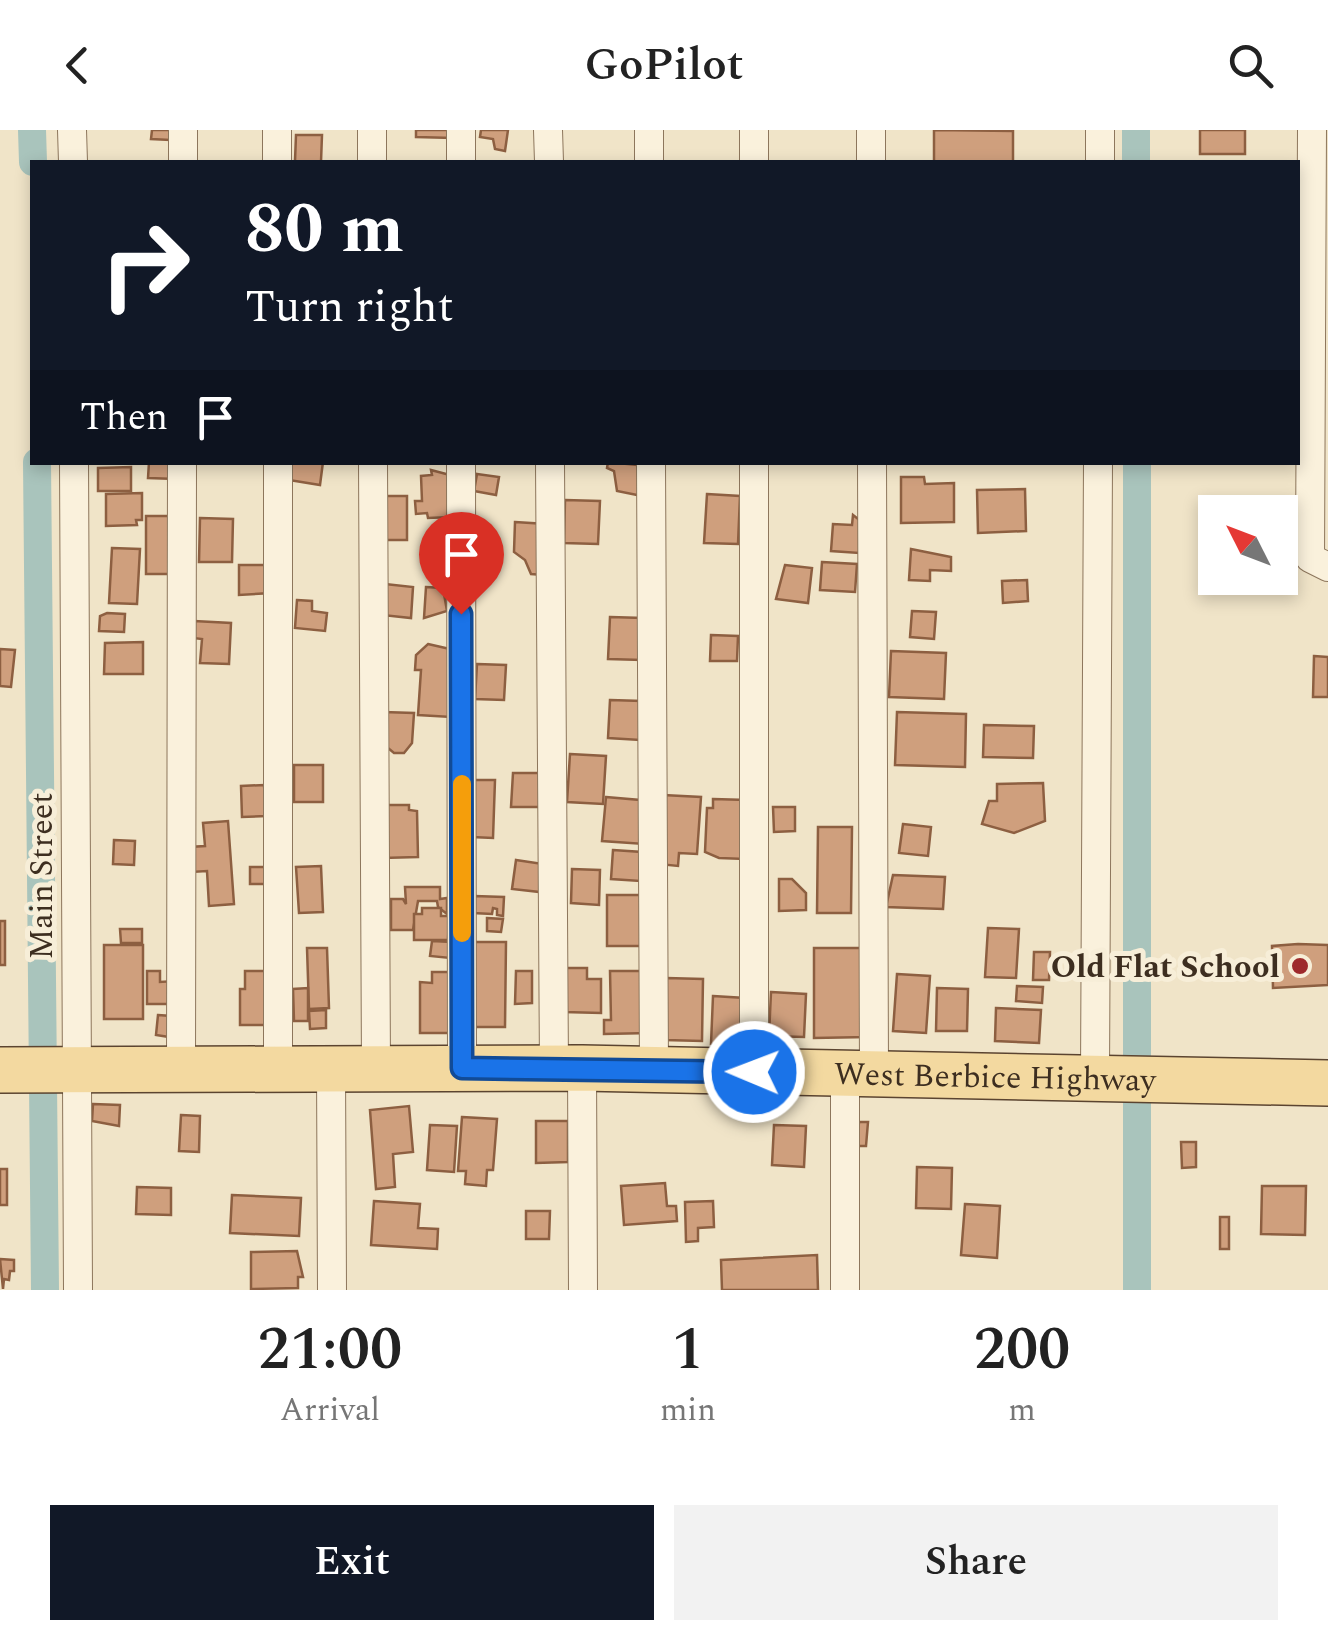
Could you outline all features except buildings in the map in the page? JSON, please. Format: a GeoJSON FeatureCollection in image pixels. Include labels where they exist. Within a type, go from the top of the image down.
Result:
{"type":"FeatureCollection","features":[{"type":"Feature","properties":{"kind":"main road","name":"West Berbice Highway"},"geometry":{"type":"LineString","coordinates":[[0,1070],[568,1068],[1328,1083]]}},
{"type":"Feature","properties":{"kind":"street"},"geometry":{"type":"LineString","coordinates":[[72,130],[73,160]]}},
{"type":"Feature","properties":{"kind":"street"},"geometry":{"type":"LineString","coordinates":[[183,130],[183,160]]}},
{"type":"Feature","properties":{"kind":"street"},"geometry":{"type":"LineString","coordinates":[[277,130],[277,160]]}},
{"type":"Feature","properties":{"kind":"street"},"geometry":{"type":"LineString","coordinates":[[372,130],[372,160]]}},
{"type":"Feature","properties":{"kind":"street"},"geometry":{"type":"LineString","coordinates":[[460,130],[460,160]]}},
{"type":"Feature","properties":{"kind":"street"},"geometry":{"type":"LineString","coordinates":[[548,130],[549,160]]}},
{"type":"Feature","properties":{"kind":"street"},"geometry":{"type":"LineString","coordinates":[[649,130],[649,160]]}},
{"type":"Feature","properties":{"kind":"street"},"geometry":{"type":"LineString","coordinates":[[754,130],[754,160]]}},
{"type":"Feature","properties":{"kind":"street"},"geometry":{"type":"LineString","coordinates":[[871,130],[871,160]]}},
{"type":"Feature","properties":{"kind":"street"},"geometry":{"type":"LineString","coordinates":[[1100,130],[1100,160]]}},
{"type":"Feature","properties":{"kind":"street"},"geometry":{"type":"LineString","coordinates":[[1312,130],[1310,558],[1328,567]]}},
{"type":"Feature","properties":{"kind":"street","name":"Main Street"},"geometry":{"type":"LineString","coordinates":[[74,465],[78,1290]]}},
{"type":"Feature","properties":{"kind":"street"},"geometry":{"type":"LineString","coordinates":[[180,1069],[182,465]]}},
{"type":"Feature","properties":{"kind":"street"},"geometry":{"type":"LineString","coordinates":[[278,465],[278,1068]]}},
{"type":"Feature","properties":{"kind":"street"},"geometry":{"type":"LineString","coordinates":[[373,465],[376,1068]]}},
{"type":"Feature","properties":{"kind":"street"},"geometry":{"type":"LineString","coordinates":[[461,465],[462,1068]]}},
{"type":"Feature","properties":{"kind":"street"},"geometry":{"type":"LineString","coordinates":[[550,465],[568,1068],[583,1290]]}},
{"type":"Feature","properties":{"kind":"street"},"geometry":{"type":"LineString","coordinates":[[650,465],[654,1070]]}},
{"type":"Feature","properties":{"kind":"street"},"geometry":{"type":"LineString","coordinates":[[754,465],[754,1072]]}},
{"type":"Feature","properties":{"kind":"street"},"geometry":{"type":"LineString","coordinates":[[844,1290],[859,1074],[872,465]]}},
{"type":"Feature","properties":{"kind":"street"},"geometry":{"type":"LineString","coordinates":[[1095,1076],[1098,465]]}},
{"type":"Feature","properties":{"kind":"street"},"geometry":{"type":"LineString","coordinates":[[331,1068],[332,1290]]}},
{"type":"Feature","properties":{"kind":"waterway"},"geometry":{"type":"LineString","coordinates":[[32,130],[33,160]]}},
{"type":"Feature","properties":{"kind":"waterway"},"geometry":{"type":"LineString","coordinates":[[1136,130],[1136,160]]}},
{"type":"Feature","properties":{"kind":"waterway"},"geometry":{"type":"LineString","coordinates":[[37,465],[45,1290]]}},
{"type":"Feature","properties":{"kind":"waterway"},"geometry":{"type":"LineString","coordinates":[[1137,465],[1137,1290]]}},
{"type":"Feature","properties":{"kind":"slow traffic"},"geometry":{"type":"LineString","coordinates":[[462,784],[462,933]]}},
{"type":"Feature","properties":{"kind":"place","name":"Old Flat School"},"geometry":{"type":"Point","coordinates":[1300,966]}},
{"type":"Feature","properties":{"kind":"route"},"geometry":{"type":"LineString","coordinates":[[461,614],[462,1068],[754,1072]]}}]}
